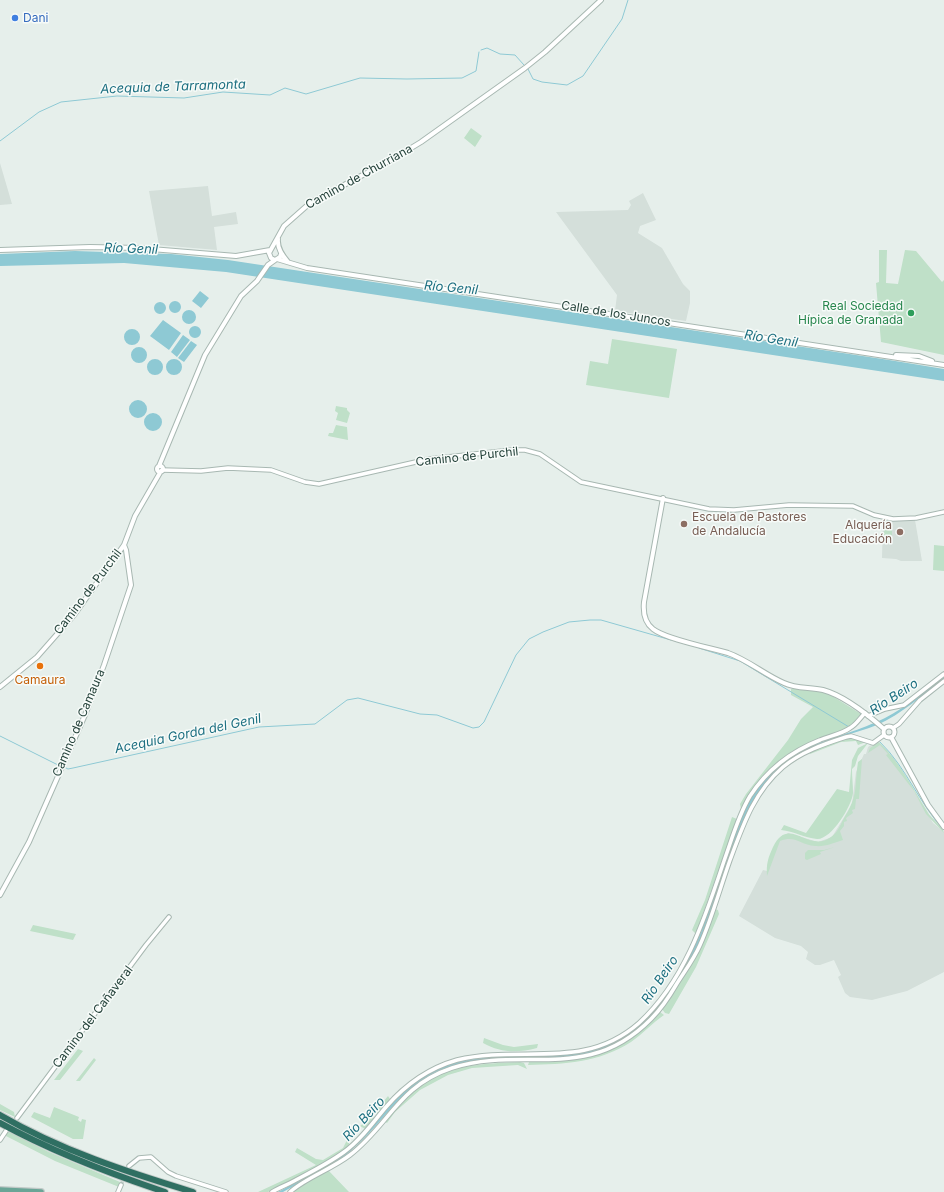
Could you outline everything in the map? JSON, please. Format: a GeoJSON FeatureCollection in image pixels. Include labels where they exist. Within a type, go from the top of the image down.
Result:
{"type":"FeatureCollection","features":[{"type":"Feature","properties":{"kind":"highway"},"geometry":{"type":"LineString","coordinates":[[0,1111],[14,1120]]}},
{"type":"Feature","properties":{"kind":"highway"},"geometry":{"type":"LineString","coordinates":[[0,1115],[14,1120],[108,1165],[193,1192]]}},
{"type":"Feature","properties":{"kind":"highway"},"geometry":{"type":"LineString","coordinates":[[0,1122],[71,1158],[108,1173],[165,1192]]}},
{"type":"Feature","properties":{"kind":"main road"},"geometry":{"type":"LineString","coordinates":[[0,1190],[41,1192]]}},
{"type":"Feature","properties":{"kind":"street","name":"Camino de Churriana"},"geometry":{"type":"LineString","coordinates":[[268,265],[270,252],[278,236],[292,217],[310,202],[393,159],[525,68],[545,52],[601,0]]}},
{"type":"Feature","properties":{"kind":"street"},"geometry":{"type":"LineString","coordinates":[[278,236],[281,254],[288,263]]}},
{"type":"Feature","properties":{"kind":"street"},"geometry":{"type":"LineString","coordinates":[[0,250],[90,247],[139,248],[236,256],[258,252],[270,252],[279,248]]}},
{"type":"Feature","properties":{"kind":"street","name":"Calle de los Juncos"},"geometry":{"type":"LineString","coordinates":[[270,252],[276,259],[307,268],[893,356],[919,356],[944,365]]}},
{"type":"Feature","properties":{"kind":"street","name":"Camino de Churriana"},"geometry":{"type":"LineString","coordinates":[[161,469],[164,456],[205,355],[246,290],[257,281],[268,265],[281,254]]}},
{"type":"Feature","properties":{"kind":"street","name":"Camino de Purchil"},"geometry":{"type":"LineString","coordinates":[[0,687],[37,657],[74,615],[124,545],[135,516],[161,469],[201,471],[228,468],[271,470],[305,482],[319,484],[429,459],[525,450],[547,458],[581,482],[663,498],[696,507],[722,510],[790,505],[853,506],[874,515],[893,519],[916,518],[944,512]]}},
{"type":"Feature","properties":{"kind":"street"},"geometry":{"type":"LineString","coordinates":[[663,498],[644,602],[643,611],[648,625],[661,634],[739,657],[784,683],[794,687],[823,690],[877,723],[884,729],[884,735]]}},
{"type":"Feature","properties":{"kind":"street","name":"Camino de Camaura"},"geometry":{"type":"LineString","coordinates":[[0,895],[29,842],[85,715],[106,658],[131,585],[124,545]]}},
{"type":"Feature","properties":{"kind":"street"},"geometry":{"type":"LineString","coordinates":[[272,1192],[345,1152],[360,1138],[402,1090],[432,1070],[457,1060],[472,1057],[558,1055],[580,1052],[610,1042],[638,1023],[655,1006],[695,942],[739,817],[751,795],[769,773],[792,753],[805,746],[851,728],[866,715],[904,705],[944,674]]}},
{"type":"Feature","properties":{"kind":"street"},"geometry":{"type":"LineString","coordinates":[[884,729],[888,726],[893,728],[900,724],[920,700],[944,681]]}},
{"type":"Feature","properties":{"kind":"street"},"geometry":{"type":"LineString","coordinates":[[890,737],[894,733],[893,728]]}},
{"type":"Feature","properties":{"kind":"street"},"geometry":{"type":"LineString","coordinates":[[884,735],[890,737],[928,805],[944,827]]}},
{"type":"Feature","properties":{"kind":"street"},"geometry":{"type":"LineString","coordinates":[[290,1192],[356,1150],[406,1095],[435,1075],[473,1063],[554,1060],[583,1057],[616,1045],[635,1033],[660,1010],[696,954],[745,819],[764,787],[784,766],[808,751],[846,737],[851,736],[873,743],[884,735]]}},
{"type":"Feature","properties":{"kind":"street","name":"Camino del Cañaveral"},"geometry":{"type":"LineString","coordinates":[[14,1120],[146,945],[170,916]]}},
{"type":"Feature","properties":{"kind":"street"},"geometry":{"type":"LineString","coordinates":[[0,1140],[6,1131]]}},
{"type":"Feature","properties":{"kind":"street"},"geometry":{"type":"LineString","coordinates":[[129,1166],[139,1158],[151,1157],[168,1172],[226,1192]]}},
{"type":"Feature","properties":{"kind":"street"},"geometry":{"type":"LineString","coordinates":[[118,1192],[121,1185]]}},
{"type":"Feature","properties":{"kind":"shaded area"},"geometry":{"type":"Polygon","coordinates":[[[0,163],[12,204],[0,205],[0,163]]]}},
{"type":"Feature","properties":{"kind":"shaded area"},"geometry":{"type":"Polygon","coordinates":[[[208,186],[212,216],[236,212],[238,224],[214,227],[217,250],[159,245],[149,191],[208,186]]]}},
{"type":"Feature","properties":{"kind":"shaded area"},"geometry":{"type":"Polygon","coordinates":[[[643,193],[656,220],[640,226],[638,233],[662,248],[683,284],[690,291],[690,303],[686,321],[615,311],[617,295],[556,212],[628,210],[631,205],[629,201],[643,193]]]}},
{"type":"Feature","properties":{"kind":"shaded area","name":"Alquería Educación"},"geometry":{"type":"Polygon","coordinates":[[[883,519],[892,521],[915,520],[922,561],[901,561],[882,558],[883,519]]]}},
{"type":"Feature","properties":{"kind":"shaded area"},"geometry":{"type":"Polygon","coordinates":[[[876,741],[886,750],[904,774],[933,823],[944,832],[944,972],[907,991],[872,1000],[850,997],[845,993],[838,977],[841,975],[834,960],[820,965],[815,965],[806,959],[808,952],[801,946],[775,938],[739,916],[763,870],[767,871],[778,840],[788,833],[818,842],[832,837],[852,804],[856,772],[864,754],[866,754],[868,747],[876,741]]]}},
{"type":"Feature","properties":{"kind":"green space"},"geometry":{"type":"Polygon","coordinates":[[[471,128],[482,136],[475,147],[464,138],[471,128]]]}},
{"type":"Feature","properties":{"kind":"green space","name":"Real Sociedad Hípica de Granada"},"geometry":{"type":"Polygon","coordinates":[[[879,250],[887,250],[886,283],[898,284],[905,250],[916,251],[942,282],[944,280],[944,355],[881,342],[876,283],[879,282],[879,250]]]}},
{"type":"Feature","properties":{"kind":"green space"},"geometry":{"type":"Polygon","coordinates":[[[612,339],[677,349],[669,398],[586,385],[590,361],[608,364],[612,339]]]}},
{"type":"Feature","properties":{"kind":"green space"},"geometry":{"type":"Polygon","coordinates":[[[336,406],[347,408],[350,413],[347,423],[336,420],[338,413],[335,411],[336,406]]]}},
{"type":"Feature","properties":{"kind":"green space"},"geometry":{"type":"Polygon","coordinates":[[[336,425],[347,427],[348,440],[328,436],[329,433],[333,433],[336,425]]]}},
{"type":"Feature","properties":{"kind":"green space"},"geometry":{"type":"Polygon","coordinates":[[[884,521],[892,523],[892,536],[884,537],[884,521]]]}},
{"type":"Feature","properties":{"kind":"green space"},"geometry":{"type":"Polygon","coordinates":[[[934,545],[944,546],[944,571],[933,570],[934,545]]]}},
{"type":"Feature","properties":{"kind":"green space"},"geometry":{"type":"Polygon","coordinates":[[[796,688],[820,691],[829,694],[861,714],[852,726],[800,748],[780,762],[755,788],[741,809],[740,804],[746,794],[788,740],[801,719],[813,707],[791,695],[791,689],[796,688]]]}},
{"type":"Feature","properties":{"kind":"green space"},"geometry":{"type":"Polygon","coordinates":[[[849,737],[866,742],[858,745],[856,741],[841,742],[810,754],[809,752],[849,737]]]}},
{"type":"Feature","properties":{"kind":"green space"},"geometry":{"type":"Polygon","coordinates":[[[879,742],[899,766],[929,814],[941,827],[944,833],[926,814],[914,791],[880,745],[868,753],[870,748],[879,742]]]}},
{"type":"Feature","properties":{"kind":"green space"},"geometry":{"type":"Polygon","coordinates":[[[868,743],[858,756],[855,766],[852,769],[853,793],[849,806],[840,821],[828,834],[823,838],[817,839],[781,830],[784,825],[806,833],[837,789],[849,792],[852,760],[858,748],[868,743]]]}},
{"type":"Feature","properties":{"kind":"green space"},"geometry":{"type":"Polygon","coordinates":[[[862,759],[859,799],[856,799],[855,809],[852,810],[853,813],[846,818],[847,821],[844,822],[844,826],[840,831],[843,840],[822,846],[810,845],[790,839],[780,841],[767,876],[767,864],[773,847],[779,838],[786,834],[792,834],[814,841],[823,841],[835,834],[852,804],[858,762],[862,759]]]}},
{"type":"Feature","properties":{"kind":"green space"},"geometry":{"type":"Polygon","coordinates":[[[732,817],[737,819],[695,933],[692,930],[705,900],[732,817]]]}},
{"type":"Feature","properties":{"kind":"green space"},"geometry":{"type":"Polygon","coordinates":[[[835,847],[820,852],[821,854],[807,860],[805,859],[805,853],[808,850],[824,850],[835,847]]]}},
{"type":"Feature","properties":{"kind":"green space"},"geometry":{"type":"Polygon","coordinates":[[[715,909],[718,910],[719,914],[696,967],[669,1014],[665,1013],[662,1009],[695,957],[715,909]]]}},
{"type":"Feature","properties":{"kind":"green space"},"geometry":{"type":"Polygon","coordinates":[[[33,925],[76,934],[73,940],[30,931],[33,925]]]}},
{"type":"Feature","properties":{"kind":"green space"},"geometry":{"type":"Polygon","coordinates":[[[660,1012],[664,1015],[635,1039],[619,1049],[581,1061],[528,1065],[529,1062],[584,1056],[615,1045],[644,1026],[660,1012]]]}},
{"type":"Feature","properties":{"kind":"green space"},"geometry":{"type":"Polygon","coordinates":[[[484,1038],[503,1045],[514,1047],[538,1044],[537,1048],[523,1051],[509,1051],[496,1049],[483,1043],[484,1038]]]}},
{"type":"Feature","properties":{"kind":"green space"},"geometry":{"type":"Polygon","coordinates":[[[78,1049],[83,1051],[60,1080],[54,1080],[78,1049]]]}},
{"type":"Feature","properties":{"kind":"green space"},"geometry":{"type":"Polygon","coordinates":[[[94,1058],[96,1060],[80,1081],[76,1081],[94,1058]]]}},
{"type":"Feature","properties":{"kind":"green space"},"geometry":{"type":"Polygon","coordinates":[[[524,1063],[527,1069],[518,1065],[472,1068],[448,1075],[420,1090],[395,1112],[387,1123],[383,1120],[414,1090],[429,1080],[444,1073],[460,1068],[478,1065],[524,1063]]]}},
{"type":"Feature","properties":{"kind":"green space"},"geometry":{"type":"Polygon","coordinates":[[[388,1096],[390,1099],[377,1115],[371,1112],[378,1108],[388,1096]]]}},
{"type":"Feature","properties":{"kind":"green space"},"geometry":{"type":"Polygon","coordinates":[[[0,1104],[14,1112],[15,1117],[0,1110],[0,1104]]]}},
{"type":"Feature","properties":{"kind":"green space"},"geometry":{"type":"Polygon","coordinates":[[[54,1107],[79,1117],[78,1120],[81,1122],[82,1119],[86,1120],[83,1139],[73,1139],[31,1117],[34,1112],[50,1118],[54,1107]]]}},
{"type":"Feature","properties":{"kind":"green space"},"geometry":{"type":"Polygon","coordinates":[[[370,1113],[374,1117],[365,1129],[360,1126],[366,1121],[367,1114],[370,1113]]]}},
{"type":"Feature","properties":{"kind":"green space"},"geometry":{"type":"Polygon","coordinates":[[[7,1131],[49,1152],[120,1182],[119,1187],[55,1161],[4,1135],[7,1131]]]}},
{"type":"Feature","properties":{"kind":"green space"},"geometry":{"type":"Polygon","coordinates":[[[347,1140],[350,1145],[338,1154],[291,1181],[268,1192],[258,1192],[316,1165],[295,1152],[297,1148],[316,1159],[323,1160],[343,1148],[347,1140]]]}},
{"type":"Feature","properties":{"kind":"green space"},"geometry":{"type":"Polygon","coordinates":[[[328,1170],[349,1192],[292,1192],[294,1190],[328,1170]]]}},
{"type":"Feature","properties":{"kind":"water"},"geometry":{"type":"Polygon","coordinates":[[[75,251],[171,254],[228,260],[944,369],[944,381],[226,272],[124,263],[0,266],[0,254],[75,251]]]}},
{"type":"Feature","properties":{"kind":"water"},"geometry":{"type":"Polygon","coordinates":[[[200,291],[209,298],[201,308],[192,301],[200,291]]]}},
{"type":"Feature","properties":{"kind":"water"},"geometry":{"type":"Polygon","coordinates":[[[177,301],[180,302],[180,312],[173,313],[170,312],[169,305],[170,302],[177,301]]]}},
{"type":"Feature","properties":{"kind":"water"},"geometry":{"type":"Polygon","coordinates":[[[158,302],[162,302],[166,308],[162,314],[158,314],[154,310],[154,306],[158,302]]]}},
{"type":"Feature","properties":{"kind":"water"},"geometry":{"type":"Polygon","coordinates":[[[189,310],[194,312],[196,317],[194,322],[189,324],[184,322],[182,317],[184,312],[189,310]]]}},
{"type":"Feature","properties":{"kind":"water"},"geometry":{"type":"Polygon","coordinates":[[[163,320],[181,333],[169,350],[150,336],[163,320]]]}},
{"type":"Feature","properties":{"kind":"water"},"geometry":{"type":"Polygon","coordinates":[[[197,326],[200,327],[200,337],[193,338],[190,337],[189,330],[190,327],[197,326]]]}},
{"type":"Feature","properties":{"kind":"water"},"geometry":{"type":"Polygon","coordinates":[[[132,329],[138,331],[140,337],[138,343],[132,345],[126,343],[124,337],[126,331],[132,329]]]}},
{"type":"Feature","properties":{"kind":"water"},"geometry":{"type":"Polygon","coordinates":[[[183,335],[190,340],[177,357],[171,352],[183,335]]]}},
{"type":"Feature","properties":{"kind":"water"},"geometry":{"type":"Polygon","coordinates":[[[191,341],[197,345],[184,362],[178,358],[191,341]]]}},
{"type":"Feature","properties":{"kind":"water"},"geometry":{"type":"Polygon","coordinates":[[[139,347],[145,349],[147,355],[145,361],[139,363],[133,361],[131,355],[133,349],[139,347]]]}},
{"type":"Feature","properties":{"kind":"water"},"geometry":{"type":"Polygon","coordinates":[[[152,359],[158,359],[163,364],[161,373],[158,375],[152,375],[147,370],[147,364],[152,359]]]}},
{"type":"Feature","properties":{"kind":"water"},"geometry":{"type":"Polygon","coordinates":[[[171,359],[177,359],[182,364],[180,373],[177,375],[171,375],[166,370],[166,364],[171,359]]]}},
{"type":"Feature","properties":{"kind":"water"},"geometry":{"type":"Polygon","coordinates":[[[138,400],[144,403],[147,409],[144,415],[138,418],[132,415],[129,409],[132,403],[138,400]]]}},
{"type":"Feature","properties":{"kind":"water"},"geometry":{"type":"Polygon","coordinates":[[[153,413],[159,416],[162,422],[159,428],[153,431],[147,428],[144,422],[147,416],[153,413]]]}},
{"type":"Feature","properties":{"kind":"water"},"geometry":{"type":"Polygon","coordinates":[[[944,675],[944,679],[912,704],[886,721],[808,749],[791,759],[777,770],[756,796],[741,826],[710,915],[696,948],[672,988],[649,1017],[636,1030],[605,1049],[588,1054],[568,1057],[500,1059],[466,1062],[434,1073],[411,1088],[367,1136],[340,1159],[322,1171],[283,1192],[278,1192],[321,1169],[346,1153],[403,1092],[431,1072],[455,1063],[479,1058],[554,1056],[576,1053],[596,1048],[614,1041],[631,1031],[661,1000],[692,950],[701,932],[742,815],[749,800],[768,776],[783,762],[814,745],[866,726],[893,714],[916,698],[944,675]]]}},
{"type":"Feature","properties":{"kind":"waterway","name":"Acequia de Tarramonta"},"geometry":{"type":"LineString","coordinates":[[528,69],[533,79],[542,82],[567,85],[583,76],[622,19],[628,0]]}},
{"type":"Feature","properties":{"kind":"waterway","name":"Acequia de Tarramonta"},"geometry":{"type":"LineString","coordinates":[[481,50],[487,48],[500,54],[515,55],[524,65]]}},
{"type":"Feature","properties":{"kind":"waterway","name":"Acequia de Tarramonta"},"geometry":{"type":"LineString","coordinates":[[0,141],[39,112],[61,102],[117,96],[184,98],[223,92],[270,95],[285,88],[306,94],[360,78],[462,78],[476,71],[479,52]]}},
{"type":"Feature","properties":{"kind":"waterway","name":"Acequia Gorda del Genil"},"geometry":{"type":"LineString","coordinates":[[64,767],[68,769],[73,768],[259,727],[315,724],[347,700],[358,698],[420,714],[437,715],[473,728],[479,727],[484,722],[516,655],[529,639],[543,632],[569,622],[601,620],[671,640]]}},
{"type":"Feature","properties":{"kind":"waterway","name":"Acequia Gorda del Genil"},"geometry":{"type":"LineString","coordinates":[[699,648],[740,661],[849,727]]}},
{"type":"Feature","properties":{"kind":"waterway","name":"Acequia Gorda del Genil"},"geometry":{"type":"LineString","coordinates":[[0,736],[60,766]]}},
{"type":"Feature","properties":{"kind":"waterway","name":"Acequia Gorda del Genil"},"geometry":{"type":"LineString","coordinates":[[880,742],[898,763],[927,809],[944,830]]}},
{"type":"Feature","properties":{"kind":"tunnel"},"geometry":{"type":"LineString","coordinates":[[121,1185],[128,1170]]}},
{"type":"Feature","properties":{"kind":"place","name":"Dani"},"geometry":{"type":"Point","coordinates":[15,18]}},
{"type":"Feature","properties":{"kind":"place","name":"Real Sociedad Hípica de Granada"},"geometry":{"type":"Point","coordinates":[911,313]}},
{"type":"Feature","properties":{"kind":"place","name":"Escuela de Pastores de Andalucía"},"geometry":{"type":"Point","coordinates":[684,524]}},
{"type":"Feature","properties":{"kind":"place","name":"Alquería Educación"},"geometry":{"type":"Point","coordinates":[900,532]}},
{"type":"Feature","properties":{"kind":"place","name":"Camaura"},"geometry":{"type":"Point","coordinates":[40,666]}},
{"type":"Feature","properties":{"kind":"water label","name":"Río Genil"},"geometry":{"type":"Point","coordinates":[131,249]}},
{"type":"Feature","properties":{"kind":"water label","name":"Río Genil"},"geometry":{"type":"Point","coordinates":[451,288]}},
{"type":"Feature","properties":{"kind":"water label","name":"Río Genil"},"geometry":{"type":"Point","coordinates":[771,339]}},
{"type":"Feature","properties":{"kind":"water label","name":"Río Beiro"},"geometry":{"type":"Point","coordinates":[894,697]}},
{"type":"Feature","properties":{"kind":"water label","name":"Río Beiro"},"geometry":{"type":"Point","coordinates":[660,980]}},
{"type":"Feature","properties":{"kind":"water label","name":"Río Beiro"},"geometry":{"type":"Point","coordinates":[364,1119]}}]}
